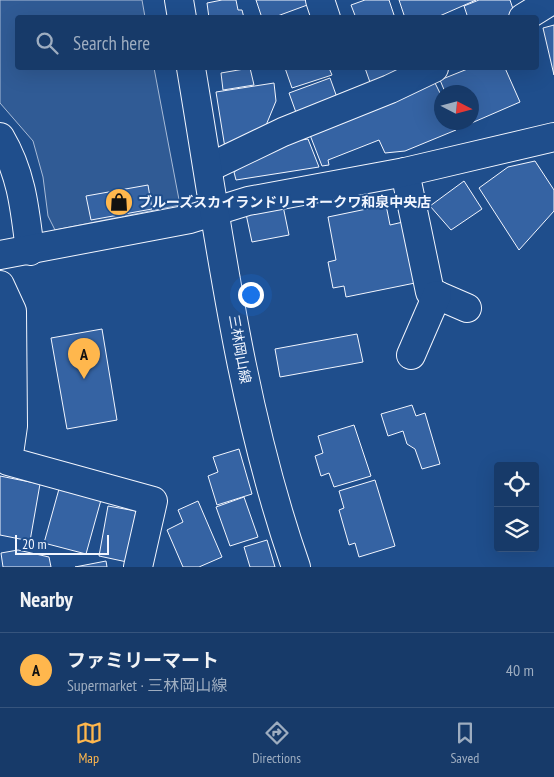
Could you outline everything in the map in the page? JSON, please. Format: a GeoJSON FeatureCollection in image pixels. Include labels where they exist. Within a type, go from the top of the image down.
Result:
{"type":"FeatureCollection","features":[{"type":"Feature","properties":{"kind":"street"},"geometry":{"type":"LineString","coordinates":[[179,0],[182,15]]}},
{"type":"Feature","properties":{"kind":"street"},"geometry":{"type":"LineString","coordinates":[[320,0],[325,15]]}},
{"type":"Feature","properties":{"kind":"street"},"geometry":{"type":"LineString","coordinates":[[528,15],[552,0]]}},
{"type":"Feature","properties":{"kind":"street","name":"三林岡山線"},"geometry":{"type":"LineString","coordinates":[[191,70],[248,395],[270,480],[296,567]]}},
{"type":"Feature","properties":{"kind":"street"},"geometry":{"type":"LineString","coordinates":[[208,168],[283,132],[390,89],[430,70]]}},
{"type":"Feature","properties":{"kind":"street"},"geometry":{"type":"LineString","coordinates":[[0,137],[8,150],[22,188],[12,253],[0,285],[12,311],[13,426],[8,462],[153,501],[138,567]]}},
{"type":"Feature","properties":{"kind":"street"},"geometry":{"type":"LineString","coordinates":[[12,253],[190,219],[248,201],[405,172],[554,137]]}},
{"type":"Feature","properties":{"kind":"street"},"geometry":{"type":"LineString","coordinates":[[405,172],[430,292],[467,308]]}},
{"type":"Feature","properties":{"kind":"street"},"geometry":{"type":"LineString","coordinates":[[410,355],[437,295]]}},
{"type":"Feature","properties":{"kind":"shaded area"},"geometry":{"type":"Polygon","coordinates":[[[0,0],[142,0],[145,15],[15,15],[15,70],[154,70],[180,205],[55,230],[48,216],[43,177],[33,141],[0,103],[0,0]]]}},
{"type":"Feature","properties":{"kind":"building"},"geometry":{"type":"Polygon","coordinates":[[[236,0],[238,10],[242,10],[243,15],[209,15],[207,3],[236,0]]]}},
{"type":"Feature","properties":{"kind":"building"},"geometry":{"type":"Polygon","coordinates":[[[256,0],[309,0],[310,4],[280,15],[261,15],[256,0]]]}},
{"type":"Feature","properties":{"kind":"building"},"geometry":{"type":"Polygon","coordinates":[[[365,0],[389,0],[394,15],[355,15],[351,5],[365,0]]]}},
{"type":"Feature","properties":{"kind":"building"},"geometry":{"type":"Polygon","coordinates":[[[399,0],[476,0],[442,15],[404,15],[399,0]]]}},
{"type":"Feature","properties":{"kind":"building"},"geometry":{"type":"Polygon","coordinates":[[[479,0],[510,0],[515,15],[467,15],[464,6],[479,0]]]}},
{"type":"Feature","properties":{"kind":"building"},"geometry":{"type":"Polygon","coordinates":[[[554,25],[554,75],[543,28],[554,25]]]}},
{"type":"Feature","properties":{"kind":"building"},"geometry":{"type":"Polygon","coordinates":[[[250,70],[254,85],[223,90],[221,73],[250,70]]]}},
{"type":"Feature","properties":{"kind":"building"},"geometry":{"type":"Polygon","coordinates":[[[286,70],[330,70],[332,75],[292,88],[286,70]]]}},
{"type":"Feature","properties":{"kind":"building"},"geometry":{"type":"Polygon","coordinates":[[[366,70],[407,70],[372,88],[366,70]]]}},
{"type":"Feature","properties":{"kind":"building"},"geometry":{"type":"Polygon","coordinates":[[[465,70],[506,70],[520,102],[479,120],[479,85],[442,85],[440,80],[465,70]]]}},
{"type":"Feature","properties":{"kind":"building"},"geometry":{"type":"Polygon","coordinates":[[[330,78],[339,103],[298,118],[289,93],[330,78]]]}},
{"type":"Feature","properties":{"kind":"building"},"geometry":{"type":"Polygon","coordinates":[[[274,83],[276,101],[262,135],[225,148],[216,92],[274,83]]]}},
{"type":"Feature","properties":{"kind":"building"},"geometry":{"type":"Polygon","coordinates":[[[435,83],[434,130],[456,130],[405,151],[385,153],[379,140],[328,160],[329,165],[322,166],[310,135],[435,83]]]}},
{"type":"Feature","properties":{"kind":"building"},"geometry":{"type":"Polygon","coordinates":[[[308,139],[319,167],[236,180],[234,172],[276,144],[308,139]]]}},
{"type":"Feature","properties":{"kind":"building"},"geometry":{"type":"Polygon","coordinates":[[[535,161],[554,190],[554,211],[519,250],[479,188],[508,167],[535,161]]]}},
{"type":"Feature","properties":{"kind":"building"},"geometry":{"type":"Polygon","coordinates":[[[464,181],[482,209],[451,230],[430,206],[464,181]]]}},
{"type":"Feature","properties":{"kind":"building","name":"ブルーズスカイランドリーオークワ和泉中央店"},"geometry":{"type":"Polygon","coordinates":[[[148,185],[152,209],[91,220],[86,196],[148,185]]]}},
{"type":"Feature","properties":{"kind":"building"},"geometry":{"type":"Polygon","coordinates":[[[386,205],[390,225],[403,222],[415,283],[346,297],[344,286],[333,288],[328,262],[336,260],[328,217],[386,205]]]}},
{"type":"Feature","properties":{"kind":"building"},"geometry":{"type":"Polygon","coordinates":[[[283,206],[289,235],[252,242],[246,214],[283,206]]]}},
{"type":"Feature","properties":{"kind":"building"},"geometry":{"type":"Polygon","coordinates":[[[102,329],[117,420],[67,429],[51,338],[102,329]]]}},
{"type":"Feature","properties":{"kind":"building"},"geometry":{"type":"Polygon","coordinates":[[[357,334],[363,362],[280,377],[275,349],[357,334]]]}},
{"type":"Feature","properties":{"kind":"building"},"geometry":{"type":"Polygon","coordinates":[[[412,405],[416,416],[425,413],[440,464],[422,469],[415,449],[407,444],[403,431],[388,436],[381,414],[412,405]]]}},
{"type":"Feature","properties":{"kind":"building"},"geometry":{"type":"Polygon","coordinates":[[[354,425],[371,476],[334,487],[329,473],[321,476],[315,456],[323,453],[318,436],[354,425]]]}},
{"type":"Feature","properties":{"kind":"building"},"geometry":{"type":"Polygon","coordinates":[[[239,449],[252,494],[217,505],[208,476],[218,472],[213,457],[239,449]]]}},
{"type":"Feature","properties":{"kind":"building"},"geometry":{"type":"Polygon","coordinates":[[[0,476],[40,484],[30,541],[0,535],[0,476]]]}},
{"type":"Feature","properties":{"kind":"building"},"geometry":{"type":"Polygon","coordinates":[[[375,480],[395,546],[359,557],[355,543],[349,545],[339,510],[344,508],[339,491],[375,480]]]}},
{"type":"Feature","properties":{"kind":"building"},"geometry":{"type":"Polygon","coordinates":[[[59,489],[101,500],[86,554],[44,543],[59,489]]]}},
{"type":"Feature","properties":{"kind":"building"},"geometry":{"type":"Polygon","coordinates":[[[244,497],[258,537],[230,546],[216,507],[244,497]]]}},
{"type":"Feature","properties":{"kind":"building"},"geometry":{"type":"Polygon","coordinates":[[[198,501],[222,557],[199,567],[183,567],[167,530],[183,522],[178,510],[198,501]]]}},
{"type":"Feature","properties":{"kind":"building"},"geometry":{"type":"Polygon","coordinates":[[[108,506],[136,511],[127,562],[99,556],[108,506]]]}},
{"type":"Feature","properties":{"kind":"building"},"geometry":{"type":"Polygon","coordinates":[[[267,540],[275,567],[250,567],[244,547],[267,540]]]}},
{"type":"Feature","properties":{"kind":"building"},"geometry":{"type":"Polygon","coordinates":[[[18,550],[49,557],[51,567],[3,567],[1,553],[18,550]]]}},
{"type":"Feature","properties":{"kind":"building"},"geometry":{"type":"Polygon","coordinates":[[[106,561],[107,567],[75,567],[106,561]]]}},
{"type":"Feature","properties":{"kind":"place","name":"ブルーズスカイランドリーオークワ和泉中央店"},"geometry":{"type":"Point","coordinates":[119,202]}},
{"type":"Feature","properties":{"kind":"place","name":"ファミリーマート"},"geometry":{"type":"Point","coordinates":[84,379]}}]}
